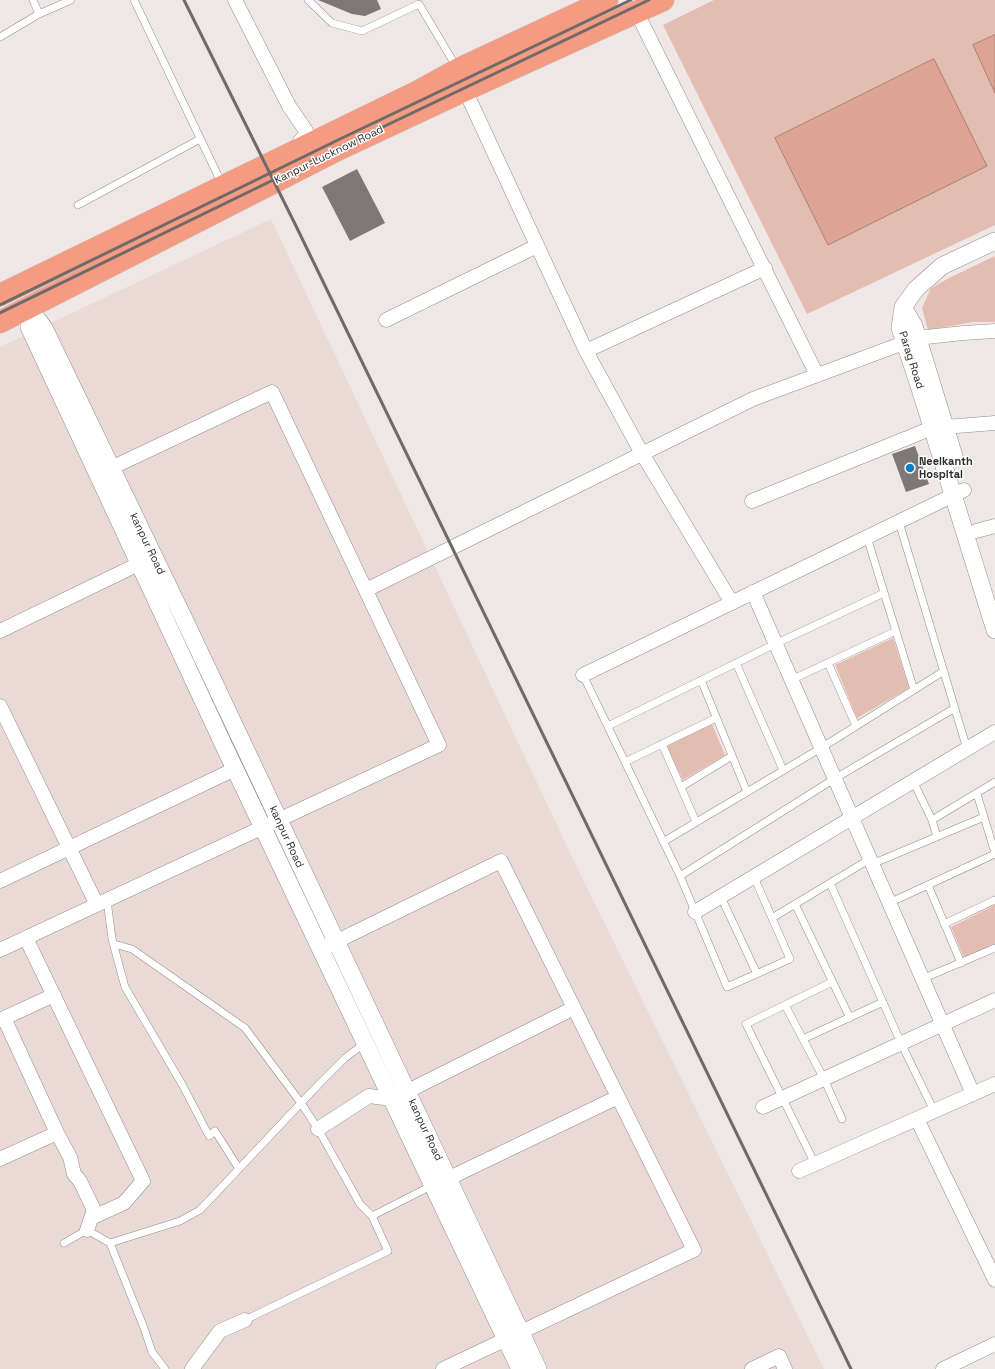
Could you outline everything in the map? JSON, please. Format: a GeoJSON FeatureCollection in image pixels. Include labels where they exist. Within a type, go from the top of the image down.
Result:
{"type":"FeatureCollection","features":[{"type":"Feature","properties":{"kind":"highway","name":"Kanpur-Lucknow Road"},"geometry":{"type":"LineString","coordinates":[[0,322],[339,149],[607,0]]}},
{"type":"Feature","properties":{"kind":"highway","name":"Kanpur-Lucknow Road"},"geometry":{"type":"LineString","coordinates":[[0,295],[417,92],[462,80],[637,13],[663,0]]}},
{"type":"Feature","properties":{"kind":"street"},"geometry":{"type":"LineString","coordinates":[[235,0],[289,106],[306,131],[305,136],[300,141],[302,148]]}},
{"type":"Feature","properties":{"kind":"street"},"geometry":{"type":"LineString","coordinates":[[637,13],[817,375]]}},
{"type":"Feature","properties":{"kind":"street"},"geometry":{"type":"LineString","coordinates":[[462,80],[586,351],[643,453],[732,603]]}},
{"type":"Feature","properties":{"kind":"street","name":"Parag Road"},"geometry":{"type":"LineString","coordinates":[[995,241],[942,266],[916,289],[903,307],[900,328],[911,340],[958,492],[995,630]]}},
{"type":"Feature","properties":{"kind":"street"},"geometry":{"type":"LineString","coordinates":[[386,320],[538,246]]}},
{"type":"Feature","properties":{"kind":"street"},"geometry":{"type":"LineString","coordinates":[[586,351],[764,268]]}},
{"type":"Feature","properties":{"kind":"street"},"geometry":{"type":"LineString","coordinates":[[29,308],[30,327],[146,560],[235,769],[262,827],[328,945],[366,1043],[399,1095]]}},
{"type":"Feature","properties":{"kind":"street","name":"kanpur Road"},"geometry":{"type":"LineString","coordinates":[[29,308],[44,328],[111,468],[146,560],[278,819],[328,945],[513,1336],[538,1369]]}},
{"type":"Feature","properties":{"kind":"street"},"geometry":{"type":"LineString","coordinates":[[366,590],[753,399],[911,340],[963,333],[995,332]]}},
{"type":"Feature","properties":{"kind":"street"},"geometry":{"type":"LineString","coordinates":[[0,950],[439,745],[272,392],[111,468]]}},
{"type":"Feature","properties":{"kind":"street"},"geometry":{"type":"LineString","coordinates":[[752,501],[938,427],[995,423]]}},
{"type":"Feature","properties":{"kind":"street"},"geometry":{"type":"LineString","coordinates":[[584,675],[958,492]]}},
{"type":"Feature","properties":{"kind":"street","name":"Parag Road"},"geometry":{"type":"LineString","coordinates":[[958,492],[976,531],[995,593]]}},
{"type":"Feature","properties":{"kind":"street"},"geometry":{"type":"LineString","coordinates":[[976,531],[995,526]]}},
{"type":"Feature","properties":{"kind":"street"},"geometry":{"type":"LineString","coordinates":[[0,631],[146,560]]}},
{"type":"Feature","properties":{"kind":"street"},"geometry":{"type":"LineString","coordinates":[[753,592],[973,1094]]}},
{"type":"Feature","properties":{"kind":"street"},"geometry":{"type":"LineString","coordinates":[[0,706],[70,848],[102,902]]}},
{"type":"Feature","properties":{"kind":"street"},"geometry":{"type":"LineString","coordinates":[[695,912],[995,732]]}},
{"type":"Feature","properties":{"kind":"street"},"geometry":{"type":"LineString","coordinates":[[0,881],[235,769]]}},
{"type":"Feature","properties":{"kind":"street"},"geometry":{"type":"LineString","coordinates":[[328,945],[501,861],[694,1250],[443,1369]]}},
{"type":"Feature","properties":{"kind":"street"},"geometry":{"type":"LineString","coordinates":[[26,938],[143,1181],[124,1202],[89,1224]]}},
{"type":"Feature","properties":{"kind":"street"},"geometry":{"type":"LineString","coordinates":[[54,995],[2,1019],[70,1157],[74,1174],[80,1181],[94,1210],[89,1224]]}},
{"type":"Feature","properties":{"kind":"street"},"geometry":{"type":"LineString","coordinates":[[763,1107],[995,1000]]}},
{"type":"Feature","properties":{"kind":"street"},"geometry":{"type":"LineString","coordinates":[[318,1129],[369,1096],[399,1095],[574,1008]]}},
{"type":"Feature","properties":{"kind":"street"},"geometry":{"type":"LineString","coordinates":[[799,1171],[995,1084]]}},
{"type":"Feature","properties":{"kind":"street"},"geometry":{"type":"LineString","coordinates":[[440,1182],[618,1098]]}},
{"type":"Feature","properties":{"kind":"street"},"geometry":{"type":"LineString","coordinates":[[917,1118],[995,1280]]}},
{"type":"Feature","properties":{"kind":"street"},"geometry":{"type":"LineString","coordinates":[[0,1159],[57,1133]]}},
{"type":"Feature","properties":{"kind":"street"},"geometry":{"type":"LineString","coordinates":[[192,1369],[220,1331],[245,1320]]}},
{"type":"Feature","properties":{"kind":"street"},"geometry":{"type":"LineString","coordinates":[[513,1336],[520,1369]]}},
{"type":"Feature","properties":{"kind":"street"},"geometry":{"type":"LineString","coordinates":[[949,1368],[995,1344]]}},
{"type":"Feature","properties":{"kind":"street"},"geometry":{"type":"LineString","coordinates":[[752,1369],[779,1356],[785,1369]]}},
{"type":"Feature","properties":{"kind":"lane"},"geometry":{"type":"LineString","coordinates":[[33,0],[39,14]]}},
{"type":"Feature","properties":{"kind":"lane"},"geometry":{"type":"LineString","coordinates":[[0,38],[39,14],[71,0]]}},
{"type":"Feature","properties":{"kind":"lane"},"geometry":{"type":"LineString","coordinates":[[134,0],[223,186]]}},
{"type":"Feature","properties":{"kind":"lane"},"geometry":{"type":"LineString","coordinates":[[308,0],[332,23],[362,31],[422,2],[462,80]]}},
{"type":"Feature","properties":{"kind":"lane"},"geometry":{"type":"LineString","coordinates":[[78,205],[200,139]]}},
{"type":"Feature","properties":{"kind":"lane"},"geometry":{"type":"LineString","coordinates":[[899,522],[967,749]]}},
{"type":"Feature","properties":{"kind":"lane"},"geometry":{"type":"LineString","coordinates":[[867,537],[914,690]]}},
{"type":"Feature","properties":{"kind":"lane"},"geometry":{"type":"LineString","coordinates":[[608,726],[775,644],[884,593]]}},
{"type":"Feature","properties":{"kind":"lane"},"geometry":{"type":"LineString","coordinates":[[791,680],[896,631]]}},
{"type":"Feature","properties":{"kind":"lane"},"geometry":{"type":"LineString","coordinates":[[736,663],[782,770]]}},
{"type":"Feature","properties":{"kind":"lane"},"geometry":{"type":"LineString","coordinates":[[828,663],[856,726]]}},
{"type":"Feature","properties":{"kind":"lane"},"geometry":{"type":"LineString","coordinates":[[663,842],[821,748],[944,671]]}},
{"type":"Feature","properties":{"kind":"lane"},"geometry":{"type":"LineString","coordinates":[[584,675],[680,876],[727,987],[790,958],[754,877]]}},
{"type":"Feature","properties":{"kind":"lane"},"geometry":{"type":"LineString","coordinates":[[701,680],[747,792]]}},
{"type":"Feature","properties":{"kind":"lane"},"geometry":{"type":"LineString","coordinates":[[680,876],[834,779],[955,708]]}},
{"type":"Feature","properties":{"kind":"lane"},"geometry":{"type":"LineString","coordinates":[[625,762],[716,718]]}},
{"type":"Feature","properties":{"kind":"lane"},"geometry":{"type":"LineString","coordinates":[[662,744],[696,822]]}},
{"type":"Feature","properties":{"kind":"lane"},"geometry":{"type":"LineString","coordinates":[[681,787],[732,756]]}},
{"type":"Feature","properties":{"kind":"lane"},"geometry":{"type":"LineString","coordinates":[[913,781],[932,820],[937,836]]}},
{"type":"Feature","properties":{"kind":"lane"},"geometry":{"type":"LineString","coordinates":[[932,820],[995,782]]}},
{"type":"Feature","properties":{"kind":"lane"},"geometry":{"type":"LineString","coordinates":[[889,903],[995,854],[977,794]]}},
{"type":"Feature","properties":{"kind":"lane"},"geometry":{"type":"LineString","coordinates":[[772,918],[830,883],[871,862],[984,817]]}},
{"type":"Feature","properties":{"kind":"lane"},"geometry":{"type":"LineString","coordinates":[[830,883],[901,1043],[934,1111]]}},
{"type":"Feature","properties":{"kind":"lane"},"geometry":{"type":"LineString","coordinates":[[928,885],[961,963]]}},
{"type":"Feature","properties":{"kind":"lane"},"geometry":{"type":"LineString","coordinates":[[721,897],[757,974]]}},
{"type":"Feature","properties":{"kind":"lane"},"geometry":{"type":"LineString","coordinates":[[944,924],[995,900]]}},
{"type":"Feature","properties":{"kind":"lane"},"geometry":{"type":"LineString","coordinates":[[102,902],[125,987],[183,1086],[200,1122],[209,1136],[215,1131],[239,1169]]}},
{"type":"Feature","properties":{"kind":"lane"},"geometry":{"type":"LineString","coordinates":[[796,904],[850,1018]]}},
{"type":"Feature","properties":{"kind":"lane"},"geometry":{"type":"LineString","coordinates":[[114,944],[132,949],[245,1028],[301,1103],[318,1129],[360,1204],[372,1216],[388,1251],[245,1320]]}},
{"type":"Feature","properties":{"kind":"lane"},"geometry":{"type":"LineString","coordinates":[[922,979],[995,948]]}},
{"type":"Feature","properties":{"kind":"lane"},"geometry":{"type":"LineString","coordinates":[[815,1164],[746,1024],[832,982]]}},
{"type":"Feature","properties":{"kind":"lane"},"geometry":{"type":"LineString","coordinates":[[803,1039],[883,1002]]}},
{"type":"Feature","properties":{"kind":"lane"},"geometry":{"type":"LineString","coordinates":[[785,1005],[824,1079],[842,1119]]}},
{"type":"Feature","properties":{"kind":"lane"},"geometry":{"type":"LineString","coordinates":[[110,1243],[180,1221],[200,1210],[345,1058],[366,1043]]}},
{"type":"Feature","properties":{"kind":"lane"},"geometry":{"type":"LineString","coordinates":[[372,1216],[440,1182]]}},
{"type":"Feature","properties":{"kind":"lane"},"geometry":{"type":"LineString","coordinates":[[64,1242],[89,1224],[110,1243],[152,1352],[165,1369]]}},
{"type":"Feature","properties":{"kind":"shaded area"},"geometry":{"type":"Polygon","coordinates":[[[714,0],[995,0],[995,225],[807,314],[663,25],[714,0]]]}},
{"type":"Feature","properties":{"kind":"shaded area"},"geometry":{"type":"Polygon","coordinates":[[[995,35],[995,93],[973,45],[995,35]]]}},
{"type":"Feature","properties":{"kind":"shaded area"},"geometry":{"type":"Polygon","coordinates":[[[934,59],[987,166],[828,245],[775,138],[934,59]]]}},
{"type":"Feature","properties":{"kind":"shaded area"},"geometry":{"type":"Polygon","coordinates":[[[271,219],[573,859],[824,1369],[0,1369],[0,347],[271,219]]]}},
{"type":"Feature","properties":{"kind":"shaded area"},"geometry":{"type":"Polygon","coordinates":[[[995,256],[995,322],[973,322],[928,330],[922,308],[931,288],[995,256]]]}},
{"type":"Feature","properties":{"kind":"shaded area"},"geometry":{"type":"Polygon","coordinates":[[[893,638],[909,688],[857,718],[835,665],[893,638]]]}},
{"type":"Feature","properties":{"kind":"shaded area"},"geometry":{"type":"Polygon","coordinates":[[[712,724],[725,755],[683,780],[666,746],[712,724]]]}},
{"type":"Feature","properties":{"kind":"shaded area"},"geometry":{"type":"Polygon","coordinates":[[[995,905],[995,945],[964,958],[951,927],[995,905]]]}},
{"type":"Feature","properties":{"kind":"building"},"geometry":{"type":"Polygon","coordinates":[[[318,0],[377,0],[381,9],[365,16],[352,14],[318,0]]]}},
{"type":"Feature","properties":{"kind":"building"},"geometry":{"type":"Polygon","coordinates":[[[357,169],[385,223],[350,241],[322,187],[357,169]]]}},
{"type":"Feature","properties":{"kind":"building"},"geometry":{"type":"Polygon","coordinates":[[[915,446],[929,484],[906,492],[892,454],[915,446]]]}},
{"type":"Feature","properties":{"kind":"railway"},"geometry":{"type":"LineString","coordinates":[[184,0],[296,226],[851,1369]]}},
{"type":"Feature","properties":{"kind":"railway"},"geometry":{"type":"LineString","coordinates":[[0,305],[340,139],[631,0]]}},
{"type":"Feature","properties":{"kind":"railway"},"geometry":{"type":"LineString","coordinates":[[0,313],[343,146],[649,0]]}},
{"type":"Feature","properties":{"kind":"place","name":"Neelkanth Hospital"},"geometry":{"type":"Point","coordinates":[910,468]}}]}
